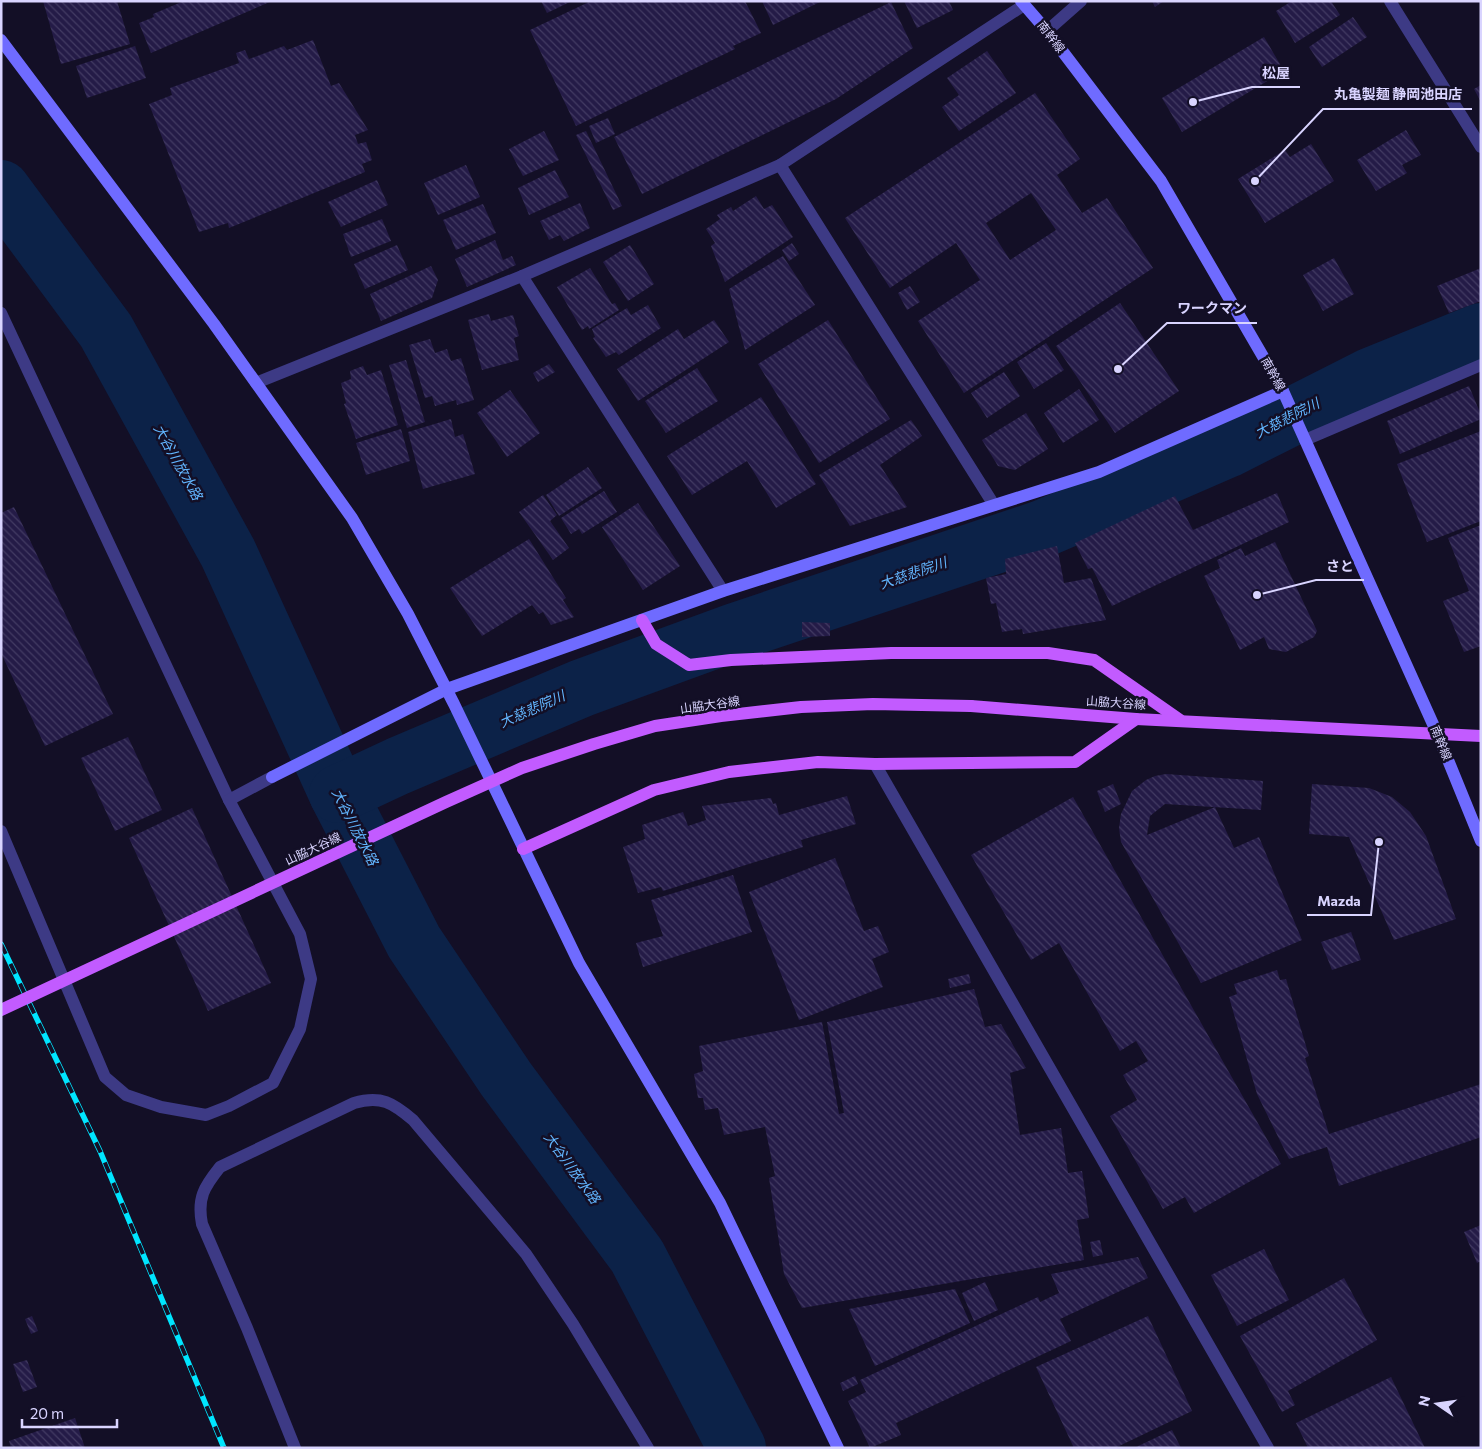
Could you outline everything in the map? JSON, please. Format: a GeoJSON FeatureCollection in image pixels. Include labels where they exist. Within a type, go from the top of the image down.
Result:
{"type":"FeatureCollection","features":[{"type":"Feature","properties":{"kind":"main road"},"geometry":{"type":"LineString","coordinates":[[642,620],[656,644],[689,665],[731,660],[901,653],[1048,652],[1094,660],[1180,720]]}},
{"type":"Feature","properties":{"kind":"main road","name":"山脇大谷線"},"geometry":{"type":"LineString","coordinates":[[1,1010],[522,768],[655,726],[801,707],[873,704],[971,706],[1136,719],[1438,732],[1481,736]]}},
{"type":"Feature","properties":{"kind":"main road"},"geometry":{"type":"LineString","coordinates":[[523,848],[654,790],[720,774],[818,762],[875,764],[1075,762],[1136,719]]}},
{"type":"Feature","properties":{"kind":"street"},"geometry":{"type":"LineString","coordinates":[[1046,31],[1081,1]]}},
{"type":"Feature","properties":{"kind":"street"},"geometry":{"type":"LineString","coordinates":[[1390,1],[1481,147]]}},
{"type":"Feature","properties":{"kind":"street"},"geometry":{"type":"LineString","coordinates":[[256,383],[522,276],[780,166],[1023,3]]}},
{"type":"Feature","properties":{"kind":"street","name":"南幹線"},"geometry":{"type":"LineString","coordinates":[[1023,3],[1162,181],[1283,391],[1438,732],[1481,841]]}},
{"type":"Feature","properties":{"kind":"street"},"geometry":{"type":"LineString","coordinates":[[1,40],[214,324],[352,518],[408,614],[447,689],[579,963],[720,1203],[838,1448]]}},
{"type":"Feature","properties":{"kind":"street"},"geometry":{"type":"LineString","coordinates":[[780,166],[994,505]]}},
{"type":"Feature","properties":{"kind":"street"},"geometry":{"type":"LineString","coordinates":[[522,276],[723,591]]}},
{"type":"Feature","properties":{"kind":"street"},"geometry":{"type":"LineString","coordinates":[[1,313],[229,800],[300,934],[311,979],[300,1029],[272,1083],[229,1106],[206,1115],[161,1108],[126,1094],[105,1078],[1,831]]}},
{"type":"Feature","properties":{"kind":"street"},"geometry":{"type":"LineString","coordinates":[[1305,440],[1481,365]]}},
{"type":"Feature","properties":{"kind":"street"},"geometry":{"type":"LineString","coordinates":[[229,800],[272,776],[447,689],[723,591],[1099,472],[1283,391]]}},
{"type":"Feature","properties":{"kind":"street"},"geometry":{"type":"LineString","coordinates":[[875,764],[1268,1448]]}},
{"type":"Feature","properties":{"kind":"street"},"geometry":{"type":"LineString","coordinates":[[295,1448],[247,1328],[202,1224],[200,1211],[201,1195],[207,1183],[220,1167],[354,1103],[367,1099],[379,1100],[397,1106],[414,1120],[526,1254],[574,1324],[648,1448]]}},
{"type":"Feature","properties":{"kind":"building"},"geometry":{"type":"Polygon","coordinates":[[[43,1],[117,1],[130,44],[61,64],[43,1]]]}},
{"type":"Feature","properties":{"kind":"building"},"geometry":{"type":"Polygon","coordinates":[[[184,1],[272,1],[151,53],[139,23],[154,17],[153,14],[184,1]]]}},
{"type":"Feature","properties":{"kind":"building"},"geometry":{"type":"Polygon","coordinates":[[[541,1],[572,1],[547,13],[541,1]]]}},
{"type":"Feature","properties":{"kind":"building"},"geometry":{"type":"Polygon","coordinates":[[[591,1],[745,1],[761,33],[733,46],[735,49],[576,126],[530,30],[591,1]]]}},
{"type":"Feature","properties":{"kind":"building"},"geometry":{"type":"Polygon","coordinates":[[[762,1],[822,1],[773,25],[762,1]]]}},
{"type":"Feature","properties":{"kind":"building"},"geometry":{"type":"Polygon","coordinates":[[[904,1],[949,1],[953,10],[917,28],[904,1]]]}},
{"type":"Feature","properties":{"kind":"building"},"geometry":{"type":"Polygon","coordinates":[[[1152,1],[1164,1],[1155,7],[1152,1]]]}},
{"type":"Feature","properties":{"kind":"building"},"geometry":{"type":"Polygon","coordinates":[[[1292,1],[1331,1],[1340,15],[1295,43],[1276,11],[1292,1]]]}},
{"type":"Feature","properties":{"kind":"building"},"geometry":{"type":"Polygon","coordinates":[[[891,2],[913,48],[836,99],[642,194],[614,137],[891,2]]]}},
{"type":"Feature","properties":{"kind":"building"},"geometry":{"type":"Polygon","coordinates":[[[1353,17],[1367,37],[1322,67],[1309,47],[1353,17]]]}},
{"type":"Feature","properties":{"kind":"building"},"geometry":{"type":"Polygon","coordinates":[[[1264,37],[1284,71],[1182,132],[1162,98],[1264,37]]]}},
{"type":"Feature","properties":{"kind":"building"},"geometry":{"type":"Polygon","coordinates":[[[313,40],[331,86],[339,83],[368,130],[355,135],[358,144],[366,142],[372,160],[362,164],[365,172],[229,228],[228,223],[199,232],[149,104],[172,95],[170,88],[239,63],[236,53],[245,50],[249,59],[284,46],[287,50],[313,40]]]}},
{"type":"Feature","properties":{"kind":"building"},"geometry":{"type":"Polygon","coordinates":[[[135,46],[146,78],[87,98],[76,66],[135,46]]]}},
{"type":"Feature","properties":{"kind":"building"},"geometry":{"type":"Polygon","coordinates":[[[987,51],[1016,93],[959,131],[942,107],[959,95],[947,78],[987,51]]]}},
{"type":"Feature","properties":{"kind":"building"},"geometry":{"type":"Polygon","coordinates":[[[1481,85],[1481,102],[1474,89],[1481,85]]]}},
{"type":"Feature","properties":{"kind":"building"},"geometry":{"type":"Polygon","coordinates":[[[1035,93],[1080,159],[1057,175],[1082,213],[1107,198],[1153,268],[964,393],[918,321],[980,280],[956,243],[890,288],[845,218],[1035,93]],[[1031,193],[986,223],[1010,260],[1056,230],[1031,193]]]}},
{"type":"Feature","properties":{"kind":"building"},"geometry":{"type":"Polygon","coordinates":[[[608,118],[615,134],[596,143],[589,126],[608,118]]]}},
{"type":"Feature","properties":{"kind":"building"},"geometry":{"type":"Polygon","coordinates":[[[1406,130],[1421,155],[1402,165],[1407,173],[1376,191],[1357,160],[1406,130]]]}},
{"type":"Feature","properties":{"kind":"building"},"geometry":{"type":"Polygon","coordinates":[[[544,131],[559,160],[523,176],[509,149],[544,131]]]}},
{"type":"Feature","properties":{"kind":"building"},"geometry":{"type":"Polygon","coordinates":[[[586,131],[622,206],[613,210],[576,135],[586,131]]]}},
{"type":"Feature","properties":{"kind":"building"},"geometry":{"type":"Polygon","coordinates":[[[1311,144],[1334,181],[1265,223],[1238,179],[1285,150],[1290,157],[1311,144]]]}},
{"type":"Feature","properties":{"kind":"building"},"geometry":{"type":"Polygon","coordinates":[[[466,165],[480,197],[438,215],[424,183],[466,165]]]}},
{"type":"Feature","properties":{"kind":"building"},"geometry":{"type":"Polygon","coordinates":[[[555,170],[569,197],[529,215],[518,188],[555,170]]]}},
{"type":"Feature","properties":{"kind":"building"},"geometry":{"type":"Polygon","coordinates":[[[377,180],[388,205],[341,227],[328,202],[377,180]]]}},
{"type":"Feature","properties":{"kind":"building"},"geometry":{"type":"Polygon","coordinates":[[[756,196],[764,209],[772,205],[793,237],[725,282],[711,246],[715,243],[706,229],[720,219],[717,215],[731,207],[733,211],[756,196]]]}},
{"type":"Feature","properties":{"kind":"building"},"geometry":{"type":"Polygon","coordinates":[[[580,203],[590,228],[564,241],[560,235],[549,240],[540,221],[580,203]]]}},
{"type":"Feature","properties":{"kind":"building"},"geometry":{"type":"Polygon","coordinates":[[[483,204],[496,233],[456,250],[443,220],[483,204]]]}},
{"type":"Feature","properties":{"kind":"building"},"geometry":{"type":"Polygon","coordinates":[[[382,219],[391,241],[351,257],[343,234],[382,219]]]}},
{"type":"Feature","properties":{"kind":"building"},"geometry":{"type":"Polygon","coordinates":[[[495,240],[503,260],[512,256],[516,265],[467,287],[455,259],[495,240]]]}},
{"type":"Feature","properties":{"kind":"building"},"geometry":{"type":"Polygon","coordinates":[[[792,243],[799,254],[789,261],[782,250],[792,243]]]}},
{"type":"Feature","properties":{"kind":"building"},"geometry":{"type":"Polygon","coordinates":[[[397,245],[408,270],[365,289],[354,264],[397,245]]]}},
{"type":"Feature","properties":{"kind":"building"},"geometry":{"type":"Polygon","coordinates":[[[630,245],[654,284],[628,301],[603,262],[630,245]]]}},
{"type":"Feature","properties":{"kind":"building"},"geometry":{"type":"Polygon","coordinates":[[[783,256],[815,305],[745,350],[729,289],[783,256]]]}},
{"type":"Feature","properties":{"kind":"building"},"geometry":{"type":"Polygon","coordinates":[[[1334,258],[1354,294],[1323,311],[1303,275],[1334,258]]]}},
{"type":"Feature","properties":{"kind":"building"},"geometry":{"type":"Polygon","coordinates":[[[431,266],[438,280],[432,298],[381,321],[370,294],[431,266]]]}},
{"type":"Feature","properties":{"kind":"building"},"geometry":{"type":"Polygon","coordinates":[[[590,268],[612,304],[615,303],[619,310],[589,329],[588,326],[582,330],[557,287],[590,268]]]}},
{"type":"Feature","properties":{"kind":"building"},"geometry":{"type":"Polygon","coordinates":[[[1481,268],[1481,301],[1449,313],[1437,286],[1481,268]]]}},
{"type":"Feature","properties":{"kind":"building"},"geometry":{"type":"Polygon","coordinates":[[[910,286],[920,302],[907,310],[898,293],[910,286]]]}},
{"type":"Feature","properties":{"kind":"building"},"geometry":{"type":"Polygon","coordinates":[[[1120,303],[1179,391],[1115,433],[1056,346],[1120,303]]]}},
{"type":"Feature","properties":{"kind":"building"},"geometry":{"type":"Polygon","coordinates":[[[648,305],[661,328],[619,355],[616,352],[606,357],[593,338],[595,337],[592,329],[627,308],[631,315],[648,305]]]}},
{"type":"Feature","properties":{"kind":"building"},"geometry":{"type":"Polygon","coordinates":[[[489,314],[491,321],[513,315],[519,336],[514,338],[519,360],[482,370],[468,320],[489,314]]]}},
{"type":"Feature","properties":{"kind":"building"},"geometry":{"type":"Polygon","coordinates":[[[714,320],[729,342],[638,401],[617,369],[678,329],[684,339],[714,320]]]}},
{"type":"Feature","properties":{"kind":"building"},"geometry":{"type":"Polygon","coordinates":[[[828,320],[890,419],[819,463],[758,364],[828,320]]]}},
{"type":"Feature","properties":{"kind":"building"},"geometry":{"type":"Polygon","coordinates":[[[430,339],[435,353],[447,349],[451,361],[461,358],[474,400],[457,405],[456,400],[435,406],[432,396],[425,398],[409,345],[430,339]]]}},
{"type":"Feature","properties":{"kind":"building"},"geometry":{"type":"Polygon","coordinates":[[[1046,343],[1064,370],[1034,389],[1017,362],[1046,343]]]}},
{"type":"Feature","properties":{"kind":"building"},"geometry":{"type":"Polygon","coordinates":[[[406,360],[425,422],[407,428],[389,365],[406,360]]]}},
{"type":"Feature","properties":{"kind":"building"},"geometry":{"type":"Polygon","coordinates":[[[549,364],[555,372],[538,382],[533,373],[549,364]]]}},
{"type":"Feature","properties":{"kind":"building"},"geometry":{"type":"Polygon","coordinates":[[[363,366],[367,375],[381,370],[398,425],[356,439],[344,404],[346,403],[341,383],[351,379],[350,371],[363,366]]]}},
{"type":"Feature","properties":{"kind":"building"},"geometry":{"type":"Polygon","coordinates":[[[697,368],[718,401],[666,433],[645,401],[697,368]]]}},
{"type":"Feature","properties":{"kind":"building"},"geometry":{"type":"Polygon","coordinates":[[[1004,372],[1020,396],[987,418],[971,393],[1004,372]]]}},
{"type":"Feature","properties":{"kind":"building"},"geometry":{"type":"Polygon","coordinates":[[[1469,386],[1481,419],[1400,454],[1387,421],[1469,386]]]}},
{"type":"Feature","properties":{"kind":"building"},"geometry":{"type":"Polygon","coordinates":[[[1079,389],[1099,420],[1063,443],[1044,413],[1079,389]]]}},
{"type":"Feature","properties":{"kind":"building"},"geometry":{"type":"Polygon","coordinates":[[[510,390],[540,433],[507,457],[477,413],[510,390]]]}},
{"type":"Feature","properties":{"kind":"building"},"geometry":{"type":"Polygon","coordinates":[[[761,397],[816,484],[776,508],[747,461],[692,495],[667,456],[761,397]]]}},
{"type":"Feature","properties":{"kind":"building"},"geometry":{"type":"Polygon","coordinates":[[[1026,413],[1048,449],[1015,470],[998,466],[982,440],[1026,413]]]}},
{"type":"Feature","properties":{"kind":"building"},"geometry":{"type":"Polygon","coordinates":[[[451,419],[455,437],[463,434],[475,474],[423,489],[408,432],[451,419]]]}},
{"type":"Feature","properties":{"kind":"building"},"geometry":{"type":"Polygon","coordinates":[[[911,420],[922,436],[880,465],[907,507],[850,526],[819,475],[911,420]]]}},
{"type":"Feature","properties":{"kind":"building"},"geometry":{"type":"Polygon","coordinates":[[[401,429],[410,461],[366,475],[356,443],[401,429]]]}},
{"type":"Feature","properties":{"kind":"building"},"geometry":{"type":"Polygon","coordinates":[[[1481,431],[1481,521],[1427,542],[1397,464],[1481,431]]]}},
{"type":"Feature","properties":{"kind":"building"},"geometry":{"type":"Polygon","coordinates":[[[588,467],[602,488],[559,516],[546,495],[588,467]]]}},
{"type":"Feature","properties":{"kind":"building"},"geometry":{"type":"Polygon","coordinates":[[[604,491],[617,512],[582,534],[579,529],[571,534],[561,518],[604,491]]]}},
{"type":"Feature","properties":{"kind":"building"},"geometry":{"type":"Polygon","coordinates":[[[1277,493],[1289,522],[1112,606],[1092,568],[1088,569],[1075,543],[1175,496],[1193,530],[1277,493]]]}},
{"type":"Feature","properties":{"kind":"building"},"geometry":{"type":"Polygon","coordinates":[[[543,495],[557,515],[550,521],[569,548],[553,560],[519,512],[543,495]]]}},
{"type":"Feature","properties":{"kind":"building"},"geometry":{"type":"Polygon","coordinates":[[[638,503],[680,566],[643,590],[602,527],[638,503]]]}},
{"type":"Feature","properties":{"kind":"building"},"geometry":{"type":"Polygon","coordinates":[[[14,507],[113,714],[45,746],[1,653],[1,513],[14,507]]]}},
{"type":"Feature","properties":{"kind":"building"},"geometry":{"type":"Polygon","coordinates":[[[1481,525],[1481,646],[1464,652],[1443,601],[1469,591],[1448,538],[1481,525]]]}},
{"type":"Feature","properties":{"kind":"building"},"geometry":{"type":"Polygon","coordinates":[[[529,539],[566,598],[563,600],[574,617],[551,625],[543,612],[539,614],[532,605],[482,636],[450,588],[529,539]]]}},
{"type":"Feature","properties":{"kind":"building"},"geometry":{"type":"Polygon","coordinates":[[[1275,542],[1317,631],[1314,637],[1286,652],[1269,649],[1264,637],[1240,650],[1204,576],[1220,568],[1217,560],[1241,548],[1245,556],[1275,542]]]}},
{"type":"Feature","properties":{"kind":"building"},"geometry":{"type":"Polygon","coordinates":[[[1057,546],[1064,583],[1091,578],[1106,620],[1023,634],[1022,629],[1002,632],[996,603],[991,604],[986,578],[1006,574],[1005,559],[1057,546]]]}},
{"type":"Feature","properties":{"kind":"building"},"geometry":{"type":"Polygon","coordinates":[[[802,622],[830,623],[830,636],[802,637],[802,622]]]}},
{"type":"Feature","properties":{"kind":"building"},"geometry":{"type":"Polygon","coordinates":[[[128,737],[162,810],[115,831],[81,758],[128,737]]]}},
{"type":"Feature","properties":{"kind":"building"},"geometry":{"type":"Polygon","coordinates":[[[1166,774],[1263,781],[1261,810],[1215,807],[1234,848],[1259,837],[1302,940],[1201,983],[1121,842],[1119,828],[1121,814],[1132,791],[1146,780],[1166,774]],[[1165,804],[1150,816],[1147,835],[1215,807],[1165,804]]]}},
{"type":"Feature","properties":{"kind":"building"},"geometry":{"type":"Polygon","coordinates":[[[1113,784],[1121,804],[1105,812],[1097,791],[1113,784]]]}},
{"type":"Feature","properties":{"kind":"building"},"geometry":{"type":"Polygon","coordinates":[[[1312,784],[1369,788],[1392,797],[1410,812],[1426,836],[1456,919],[1394,940],[1349,837],[1309,834],[1312,784]]]}},
{"type":"Feature","properties":{"kind":"building"},"geometry":{"type":"Polygon","coordinates":[[[847,796],[856,824],[801,840],[803,847],[663,891],[661,887],[638,893],[623,847],[645,839],[642,825],[683,812],[688,826],[706,820],[702,806],[771,798],[773,804],[776,803],[779,815],[847,796]]]}},
{"type":"Feature","properties":{"kind":"building"},"geometry":{"type":"Polygon","coordinates":[[[1073,797],[1281,1164],[1194,1213],[1185,1197],[1163,1209],[1110,1116],[1137,1100],[1123,1075],[1148,1061],[1136,1041],[1120,1051],[1059,943],[1031,960],[971,855],[1073,797]]]}},
{"type":"Feature","properties":{"kind":"building"},"geometry":{"type":"Polygon","coordinates":[[[192,808],[271,983],[208,1011],[129,838],[192,808]]]}},
{"type":"Feature","properties":{"kind":"building"},"geometry":{"type":"Polygon","coordinates":[[[835,858],[864,931],[878,926],[889,952],[872,959],[883,987],[799,1020],[749,892],[835,858]]]}},
{"type":"Feature","properties":{"kind":"building"},"geometry":{"type":"Polygon","coordinates":[[[733,875],[752,932],[643,967],[636,943],[663,936],[651,900],[733,875]]]}},
{"type":"Feature","properties":{"kind":"building"},"geometry":{"type":"Polygon","coordinates":[[[1351,932],[1361,960],[1332,970],[1321,942],[1351,932]]]}},
{"type":"Feature","properties":{"kind":"building"},"geometry":{"type":"Polygon","coordinates":[[[1277,970],[1280,980],[1286,979],[1309,1056],[1305,1058],[1329,1134],[1481,1084],[1481,1137],[1339,1186],[1327,1147],[1289,1159],[1257,1094],[1229,997],[1237,994],[1234,984],[1277,970]]]}},
{"type":"Feature","properties":{"kind":"building"},"geometry":{"type":"Polygon","coordinates":[[[969,974],[971,983],[950,988],[948,979],[969,974]]]}},
{"type":"Feature","properties":{"kind":"building"},"geometry":{"type":"Polygon","coordinates":[[[974,989],[985,1027],[1001,1024],[1026,1068],[1010,1073],[1020,1135],[1061,1128],[1068,1173],[1082,1171],[1089,1218],[1077,1220],[1084,1260],[802,1308],[784,1274],[769,1178],[775,1176],[765,1127],[724,1135],[718,1108],[705,1110],[703,1098],[698,1098],[694,1074],[703,1071],[699,1046],[822,1022],[839,1114],[844,1113],[827,1022],[974,989]]]}},
{"type":"Feature","properties":{"kind":"building"},"geometry":{"type":"Polygon","coordinates":[[[1481,1225],[1481,1261],[1477,1263],[1464,1232],[1481,1225]]]}},
{"type":"Feature","properties":{"kind":"building"},"geometry":{"type":"Polygon","coordinates":[[[1100,1240],[1103,1255],[1093,1257],[1090,1242],[1100,1240]]]}},
{"type":"Feature","properties":{"kind":"building"},"geometry":{"type":"Polygon","coordinates":[[[1264,1249],[1289,1300],[1237,1326],[1211,1275],[1264,1249]]]}},
{"type":"Feature","properties":{"kind":"building"},"geometry":{"type":"Polygon","coordinates":[[[1138,1257],[1148,1278],[1060,1319],[1071,1341],[896,1423],[901,1435],[870,1448],[848,1401],[866,1392],[860,1380],[1038,1297],[1040,1302],[1059,1293],[1051,1274],[1138,1257]]]}},
{"type":"Feature","properties":{"kind":"building"},"geometry":{"type":"Polygon","coordinates":[[[1344,1278],[1377,1340],[1288,1391],[1295,1405],[1282,1412],[1240,1336],[1344,1278]]]}},
{"type":"Feature","properties":{"kind":"building"},"geometry":{"type":"Polygon","coordinates":[[[985,1282],[998,1310],[974,1321],[962,1293],[985,1282]]]}},
{"type":"Feature","properties":{"kind":"building"},"geometry":{"type":"Polygon","coordinates":[[[955,1289],[970,1323],[875,1366],[849,1309],[955,1289]]]}},
{"type":"Feature","properties":{"kind":"building"},"geometry":{"type":"Polygon","coordinates":[[[32,1316],[38,1331],[31,1334],[25,1319],[32,1316]]]}},
{"type":"Feature","properties":{"kind":"building"},"geometry":{"type":"Polygon","coordinates":[[[1148,1316],[1192,1411],[1115,1448],[1074,1448],[1036,1367],[1148,1316]]]}},
{"type":"Feature","properties":{"kind":"building"},"geometry":{"type":"Polygon","coordinates":[[[27,1360],[37,1387],[23,1392],[13,1364],[27,1360]]]}},
{"type":"Feature","properties":{"kind":"building"},"geometry":{"type":"Polygon","coordinates":[[[855,1376],[858,1384],[843,1391],[840,1383],[855,1376]]]}},
{"type":"Feature","properties":{"kind":"building"},"geometry":{"type":"Polygon","coordinates":[[[1391,1377],[1425,1448],[1308,1448],[1296,1423],[1391,1377]]]}},
{"type":"Feature","properties":{"kind":"building"},"geometry":{"type":"Polygon","coordinates":[[[75,1418],[85,1448],[11,1448],[9,1441],[75,1418]]]}},
{"type":"Feature","properties":{"kind":"building"},"geometry":{"type":"Polygon","coordinates":[[[1172,1430],[1181,1448],[1134,1448],[1172,1430]]]}},
{"type":"Feature","properties":{"kind":"waterway","name":"大谷川放水路"},"geometry":{"type":"LineString","coordinates":[[1,189],[106,331],[228,553],[338,794],[414,942],[506,1079],[637,1256],[737,1448]]}},
{"type":"Feature","properties":{"kind":"waterway","name":"大慈悲院川"},"geometry":{"type":"LineString","coordinates":[[338,794],[398,766],[582,688],[735,632],[1042,529],[1227,449],[1370,377],[1481,332]]}},
{"type":"Feature","properties":{"kind":"railway"},"geometry":{"type":"LineString","coordinates":[[1,944],[100,1151],[224,1448]]}},
{"type":"Feature","properties":{"kind":"place","name":"松屋"},"geometry":{"type":"Point","coordinates":[1193,102]}},
{"type":"Feature","properties":{"kind":"place","name":"丸亀製麺 静岡池田店"},"geometry":{"type":"Point","coordinates":[1255,181]}},
{"type":"Feature","properties":{"kind":"place","name":"ワークマン"},"geometry":{"type":"Point","coordinates":[1118,369]}},
{"type":"Feature","properties":{"kind":"place","name":"さと"},"geometry":{"type":"Point","coordinates":[1257,595]}},
{"type":"Feature","properties":{"kind":"place","name":"Mazda"},"geometry":{"type":"Point","coordinates":[1379,842]}}]}
